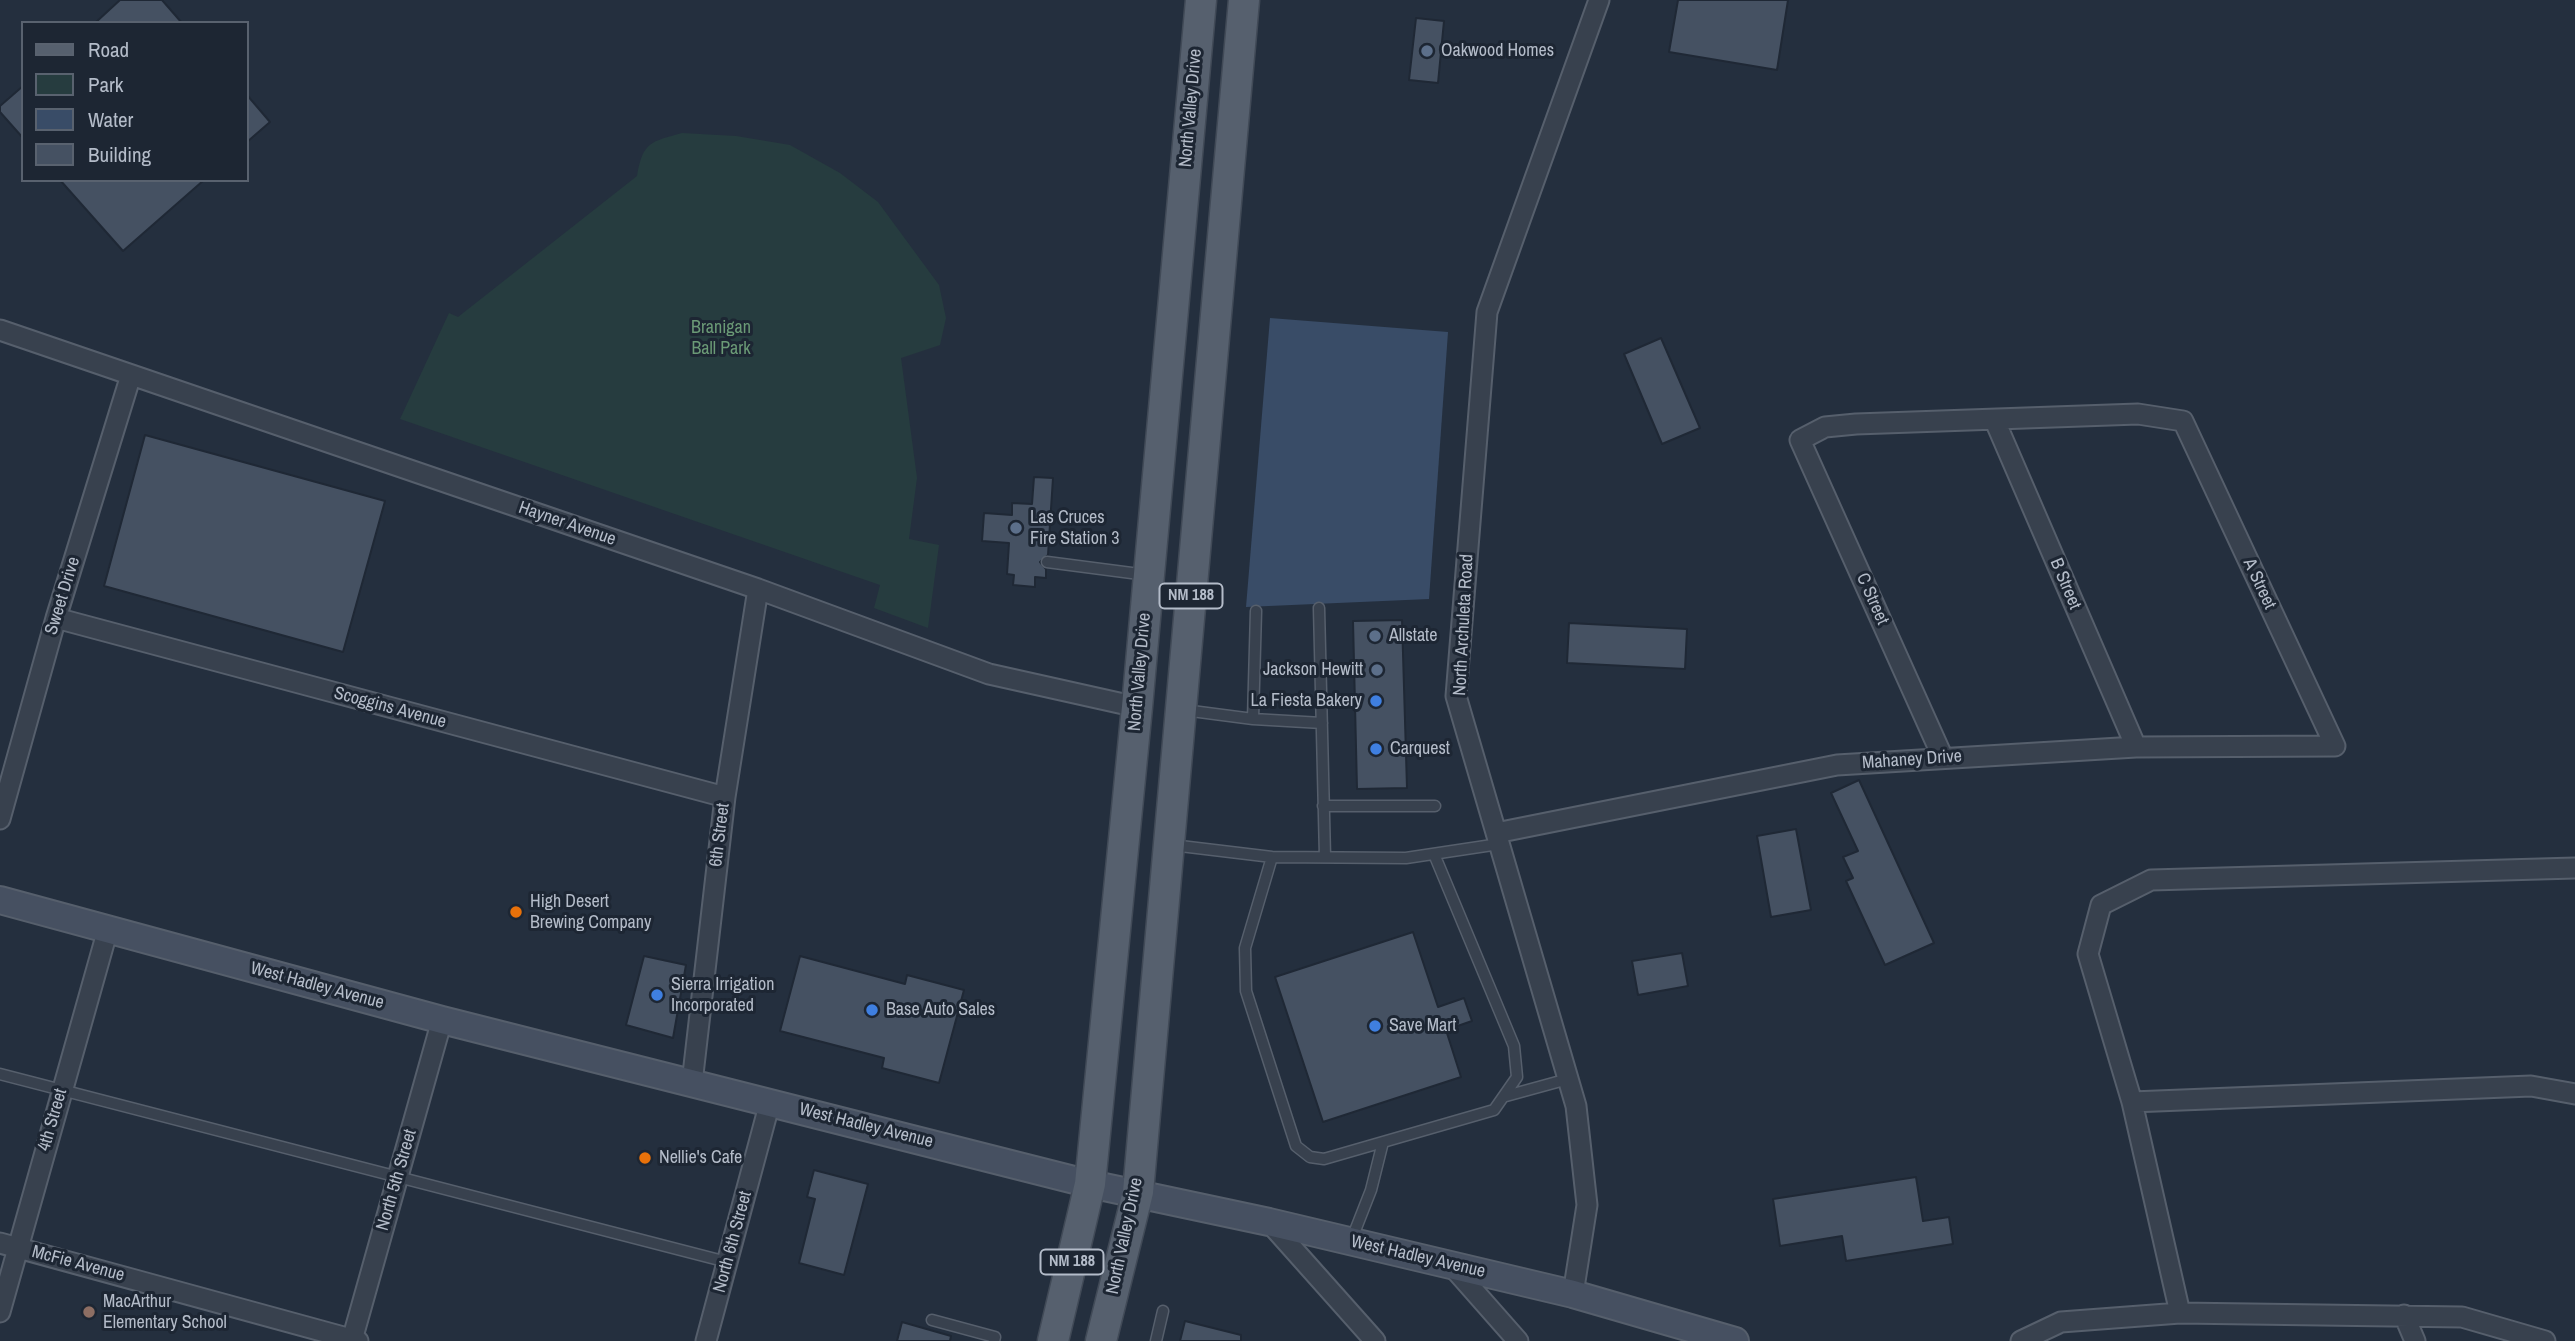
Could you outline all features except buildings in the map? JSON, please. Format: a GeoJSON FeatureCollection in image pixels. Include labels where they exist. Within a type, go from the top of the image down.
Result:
{"type":"FeatureCollection","features":[{"type":"Feature","properties":{"kind":"main road","name":"North Valley Drive"},"geometry":{"type":"LineString","coordinates":[[1053,1341],[1090,1184],[1137,707],[1201,0]]}},
{"type":"Feature","properties":{"kind":"main road","name":"North Valley Drive"},"geometry":{"type":"LineString","coordinates":[[1101,1341],[1138,1192],[1244,0]]}},
{"type":"Feature","properties":{"kind":"street","name":"North Archuleta Road"},"geometry":{"type":"LineString","coordinates":[[1573,1294],[1587,1205],[1576,1107],[1456,696],[1487,312],[1599,0]]}},
{"type":"Feature","properties":{"kind":"street","name":"Hayner Avenue"},"geometry":{"type":"LineString","coordinates":[[0,330],[758,589],[989,674],[1137,707]]}},
{"type":"Feature","properties":{"kind":"street","name":"Sweet Drive"},"geometry":{"type":"LineString","coordinates":[[0,819],[56,618],[131,375]]}},
{"type":"Feature","properties":{"kind":"street","name":"A Street"},"geometry":{"type":"LineString","coordinates":[[1995,421],[2138,414],[2183,421],[2335,746]]}},
{"type":"Feature","properties":{"kind":"street","name":"C Street"},"geometry":{"type":"LineString","coordinates":[[1943,758],[1800,440],[1825,427],[1995,421]]}},
{"type":"Feature","properties":{"kind":"street","name":"B Street"},"geometry":{"type":"LineString","coordinates":[[1995,421],[2136,747]]}},
{"type":"Feature","properties":{"kind":"street","name":"6th Street"},"geometry":{"type":"LineString","coordinates":[[692,1083],[724,797],[758,589]]}},
{"type":"Feature","properties":{"kind":"street","name":"Scoggins Avenue"},"geometry":{"type":"LineString","coordinates":[[56,618],[724,797]]}},
{"type":"Feature","properties":{"kind":"street","name":"Mahaney Drive"},"geometry":{"type":"LineString","coordinates":[[1497,839],[1837,765],[2136,747],[2335,746]]}},
{"type":"Feature","properties":{"kind":"street"},"geometry":{"type":"LineString","coordinates":[[2180,1313],[2132,1102],[2088,954],[2101,905],[2151,880],[2575,867]]}},
{"type":"Feature","properties":{"kind":"street","name":"West Hadley Avenue"},"geometry":{"type":"LineString","coordinates":[[0,900],[442,1020],[1090,1184],[1138,1192],[1573,1294],[1735,1341]]}},
{"type":"Feature","properties":{"kind":"street","name":"4th Street"},"geometry":{"type":"LineString","coordinates":[[0,1312],[8,1245],[61,1091],[108,929]]}},
{"type":"Feature","properties":{"kind":"street","name":"North 5th Street"},"geometry":{"type":"LineString","coordinates":[[355,1340],[442,1020]]}},
{"type":"Feature","properties":{"kind":"street"},"geometry":{"type":"LineString","coordinates":[[2132,1102],[2531,1086],[2575,1094]]}},
{"type":"Feature","properties":{"kind":"street","name":"North 6th Street"},"geometry":{"type":"LineString","coordinates":[[706,1341],[770,1102]]}},
{"type":"Feature","properties":{"kind":"street"},"geometry":{"type":"LineString","coordinates":[[1269,1222],[1375,1341]]}},
{"type":"Feature","properties":{"kind":"street","name":"McFie Avenue"},"geometry":{"type":"LineString","coordinates":[[8,1245],[355,1340]]}},
{"type":"Feature","properties":{"kind":"street"},"geometry":{"type":"LineString","coordinates":[[1451,1265],[1518,1341]]}},
{"type":"Feature","properties":{"kind":"street"},"geometry":{"type":"LineString","coordinates":[[2021,1341],[2061,1322],[2180,1313],[2462,1317],[2545,1341]]}},
{"type":"Feature","properties":{"kind":"street"},"geometry":{"type":"LineString","coordinates":[[2404,1315],[2415,1341]]}},
{"type":"Feature","properties":{"kind":"lane"},"geometry":{"type":"LineString","coordinates":[[1047,562],[1149,575]]}},
{"type":"Feature","properties":{"kind":"lane"},"geometry":{"type":"LineString","coordinates":[[1319,608],[1325,857]]}},
{"type":"Feature","properties":{"kind":"lane"},"geometry":{"type":"LineString","coordinates":[[1253,719],[1256,611]]}},
{"type":"Feature","properties":{"kind":"lane"},"geometry":{"type":"LineString","coordinates":[[1181,709],[1253,719],[1322,723]]}},
{"type":"Feature","properties":{"kind":"lane"},"geometry":{"type":"LineString","coordinates":[[1323,806],[1435,806]]}},
{"type":"Feature","properties":{"kind":"lane"},"geometry":{"type":"LineString","coordinates":[[1169,844],[1272,857],[1406,858],[1497,839]]}},
{"type":"Feature","properties":{"kind":"lane"},"geometry":{"type":"LineString","coordinates":[[1272,857],[1245,948],[1246,991],[1296,1146],[1310,1157],[1324,1159],[1494,1110],[1517,1077],[1514,1046],[1434,853]]}},
{"type":"Feature","properties":{"kind":"lane"},"geometry":{"type":"LineString","coordinates":[[0,1074],[727,1262]]}},
{"type":"Feature","properties":{"kind":"lane"},"geometry":{"type":"LineString","coordinates":[[1506,1096],[1568,1079]]}},
{"type":"Feature","properties":{"kind":"lane"},"geometry":{"type":"LineString","coordinates":[[1351,1241],[1371,1191],[1383,1142]]}},
{"type":"Feature","properties":{"kind":"lane"},"geometry":{"type":"LineString","coordinates":[[1156,1341],[1163,1311]]}},
{"type":"Feature","properties":{"kind":"lane"},"geometry":{"type":"LineString","coordinates":[[932,1320],[995,1337],[994,1341]]}},
{"type":"Feature","properties":{"kind":"green space","name":"Branigan Ball Park"},"geometry":{"type":"Polygon","coordinates":[[[682,133],[736,136],[790,145],[840,173],[878,202],[939,285],[946,318],[940,345],[901,358],[917,478],[909,539],[939,545],[928,628],[874,608],[880,585],[400,419],[449,313],[458,317],[637,176],[642,156],[650,145],[682,133]]]}},
{"type":"Feature","properties":{"kind":"water"},"geometry":{"type":"Polygon","coordinates":[[[1270,318],[1448,332],[1429,599],[1246,607],[1270,318]]]}},
{"type":"Feature","properties":{"kind":"place","name":"Oakwood Homes"},"geometry":{"type":"Point","coordinates":[1427,51]}},
{"type":"Feature","properties":{"kind":"place","name":"Las Cruces Fire Station 3"},"geometry":{"type":"Point","coordinates":[1016,528]}},
{"type":"Feature","properties":{"kind":"place","name":"Allstate"},"geometry":{"type":"Point","coordinates":[1375,636]}},
{"type":"Feature","properties":{"kind":"place","name":"Jackson Hewitt"},"geometry":{"type":"Point","coordinates":[1377,670]}},
{"type":"Feature","properties":{"kind":"place","name":"La Fiesta Bakery"},"geometry":{"type":"Point","coordinates":[1376,701]}},
{"type":"Feature","properties":{"kind":"place","name":"Carquest"},"geometry":{"type":"Point","coordinates":[1376,749]}},
{"type":"Feature","properties":{"kind":"place","name":"High Desert Brewing Company"},"geometry":{"type":"Point","coordinates":[516,912]}},
{"type":"Feature","properties":{"kind":"place","name":"Sierra Irrigation Incorporated"},"geometry":{"type":"Point","coordinates":[657,995]}},
{"type":"Feature","properties":{"kind":"place","name":"Base Auto Sales"},"geometry":{"type":"Point","coordinates":[872,1010]}},
{"type":"Feature","properties":{"kind":"place","name":"Save Mart"},"geometry":{"type":"Point","coordinates":[1375,1026]}},
{"type":"Feature","properties":{"kind":"place","name":"Nellie's Cafe"},"geometry":{"type":"Point","coordinates":[645,1158]}},
{"type":"Feature","properties":{"kind":"place","name":"MacArthur Elementary School"},"geometry":{"type":"Point","coordinates":[89,1312]}}]}
